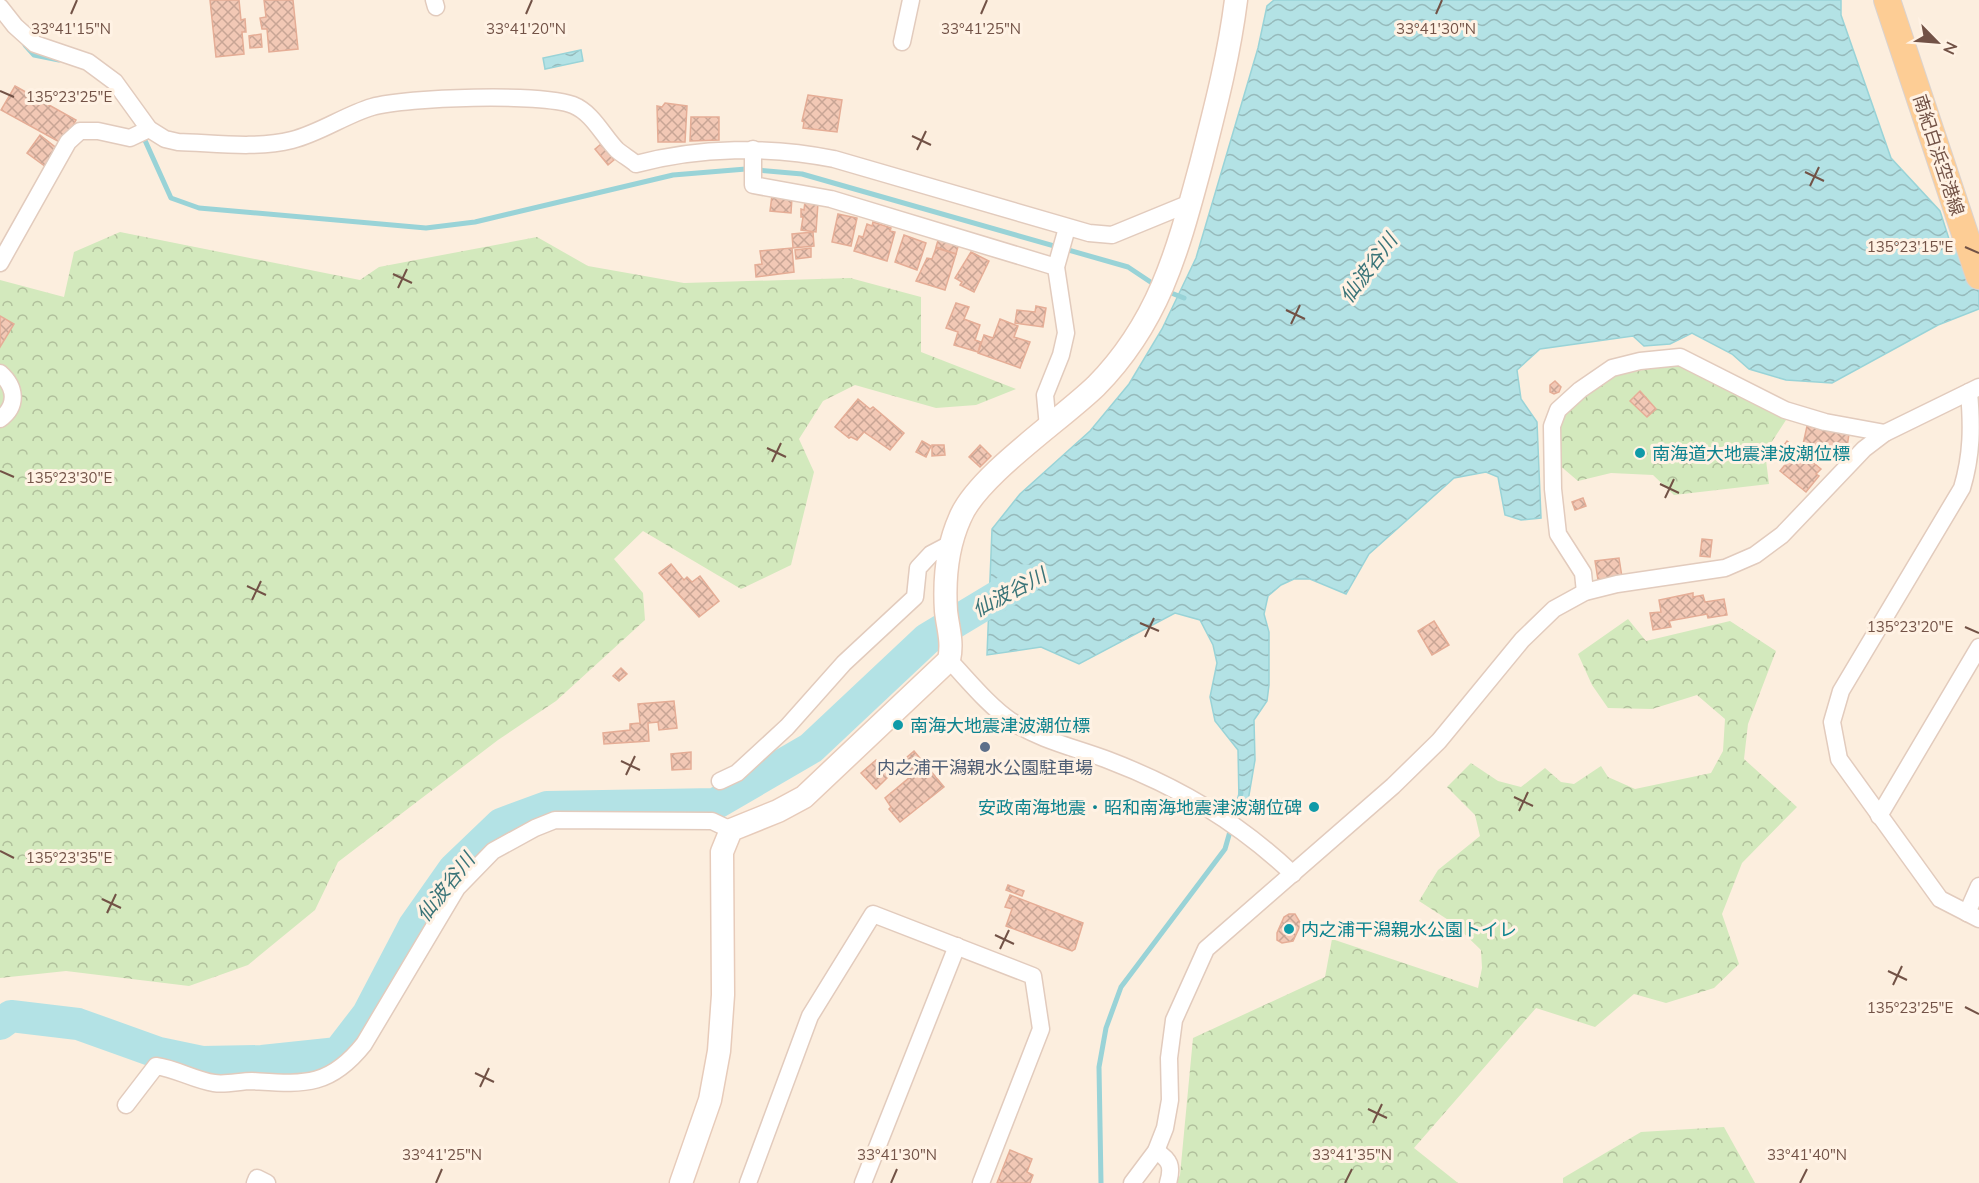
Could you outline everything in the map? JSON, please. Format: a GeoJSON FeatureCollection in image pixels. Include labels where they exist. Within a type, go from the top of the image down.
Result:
{"type":"FeatureCollection","features":[{"type":"Feature","properties":{"kind":"main road","name":"南紀白浜空港線"},"geometry":{"type":"LineString","coordinates":[[1887,0],[1968,224],[1979,276]]}},
{"type":"Feature","properties":{"kind":"street"},"geometry":{"type":"LineString","coordinates":[[902,42],[911,0]]}},
{"type":"Feature","properties":{"kind":"street"},"geometry":{"type":"LineString","coordinates":[[1236,0],[1231,45],[1190,203],[1175,255],[1154,309],[1133,344],[1096,386],[978,490],[960,516],[951,547],[945,587],[951,653],[991,704],[1011,721],[1050,740],[1161,782],[1210,807],[1241,828],[1293,874]]}},
{"type":"Feature","properties":{"kind":"street"},"geometry":{"type":"LineString","coordinates":[[0,7],[15,26],[35,44],[88,62],[115,82],[142,133]]}},
{"type":"Feature","properties":{"kind":"street"},"geometry":{"type":"LineString","coordinates":[[0,263],[68,142],[80,131],[142,133],[178,142],[270,144],[293,140],[372,107],[408,101],[507,99],[557,101],[574,105],[588,115],[618,151],[636,164],[667,156],[753,154],[834,159],[1066,232],[1112,235],[1190,203]]}},
{"type":"Feature","properties":{"kind":"street"},"geometry":{"type":"LineString","coordinates":[[753,154],[753,185],[831,199],[1057,262]]}},
{"type":"Feature","properties":{"kind":"street"},"geometry":{"type":"LineString","coordinates":[[1048,428],[1045,395],[1061,355],[1066,333],[1057,262],[1066,232]]}},
{"type":"Feature","properties":{"kind":"street"},"geometry":{"type":"LineString","coordinates":[[1585,592],[1583,573],[1558,534],[1553,489],[1552,426],[1558,410],[1612,368],[1640,361],[1680,357],[1785,410],[1825,422],[1885,434]]}},
{"type":"Feature","properties":{"kind":"street"},"geometry":{"type":"LineString","coordinates":[[0,373],[10,382],[14,395],[7,414],[0,419]]}},
{"type":"Feature","properties":{"kind":"street"},"geometry":{"type":"LineString","coordinates":[[1132,1183],[1156,1151],[1165,1128],[1170,1100],[1169,1058],[1174,1020],[1206,949],[1339,836],[1438,741],[1522,640],[1554,609],[1585,592],[1725,568],[1755,555],[1782,535],[1864,449],[1885,434],[1974,389],[1971,461],[1962,488],[1841,691],[1832,722],[1839,759],[1940,899],[1973,916],[1979,886]]}},
{"type":"Feature","properties":{"kind":"street"},"geometry":{"type":"LineString","coordinates":[[720,781],[737,773],[787,727],[844,663],[915,597],[918,568],[932,554],[951,547]]}},
{"type":"Feature","properties":{"kind":"street"},"geometry":{"type":"LineString","coordinates":[[1879,816],[1979,647]]}},
{"type":"Feature","properties":{"kind":"street"},"geometry":{"type":"LineString","coordinates":[[681,1183],[710,1100],[719,1051],[723,995],[722,852],[731,830],[778,811],[804,797],[951,653]]}},
{"type":"Feature","properties":{"kind":"street"},"geometry":{"type":"LineString","coordinates":[[126,1106],[156,1066],[174,1068],[215,1083],[250,1081],[288,1084],[330,1075],[348,1064],[364,1044],[458,888],[493,851],[535,828],[555,820],[712,820],[731,830]]}},
{"type":"Feature","properties":{"kind":"street"},"geometry":{"type":"LineString","coordinates":[[748,1183],[810,1016],[873,914],[1033,976],[1041,1029],[981,1183]]}},
{"type":"Feature","properties":{"kind":"street"},"geometry":{"type":"LineString","coordinates":[[863,1183],[957,946]]}},
{"type":"Feature","properties":{"kind":"street"},"geometry":{"type":"LineString","coordinates":[[1156,1151],[1169,1160],[1171,1166],[1168,1183]]}},
{"type":"Feature","properties":{"kind":"street"},"geometry":{"type":"LineString","coordinates":[[255,1183],[257,1178],[267,1183]]}},
{"type":"Feature","properties":{"kind":"green space"},"geometry":{"type":"Polygon","coordinates":[[[120,232],[360,280],[379,267],[537,237],[588,266],[684,283],[850,278],[921,297],[921,352],[1016,389],[976,405],[936,408],[855,385],[823,401],[799,439],[814,472],[791,565],[741,589],[643,531],[614,559],[643,593],[645,620],[556,701],[498,740],[338,862],[315,910],[248,965],[189,986],[66,971],[0,978],[0,280],[64,297],[74,252],[120,232]]]}},
{"type":"Feature","properties":{"kind":"green space"},"geometry":{"type":"Polygon","coordinates":[[[1675,363],[1742,394],[1786,420],[1765,452],[1769,484],[1674,495],[1653,475],[1611,473],[1578,481],[1558,464],[1560,426],[1568,409],[1611,377],[1675,363]]]}},
{"type":"Feature","properties":{"kind":"green space"},"geometry":{"type":"Polygon","coordinates":[[[1628,619],[1646,641],[1730,621],[1776,651],[1748,724],[1744,759],[1797,807],[1742,863],[1722,914],[1739,964],[1714,988],[1666,1003],[1634,994],[1595,1027],[1536,1008],[1414,1148],[1458,1183],[1176,1183],[1180,1175],[1193,1038],[1325,977],[1332,939],[1478,988],[1482,968],[1481,950],[1453,923],[1419,901],[1438,870],[1480,836],[1475,815],[1447,787],[1471,763],[1498,781],[1521,787],[1545,768],[1561,782],[1574,784],[1601,766],[1608,777],[1635,789],[1711,773],[1723,751],[1725,719],[1697,695],[1652,709],[1608,708],[1592,685],[1578,654],[1628,619]]]}},
{"type":"Feature","properties":{"kind":"green space"},"geometry":{"type":"Polygon","coordinates":[[[1724,1127],[1755,1183],[1563,1183],[1563,1178],[1641,1132],[1724,1127]]]}},
{"type":"Feature","properties":{"kind":"water"},"geometry":{"type":"Polygon","coordinates":[[[1274,0],[1841,0],[1841,15],[1891,158],[1940,211],[1949,239],[1979,234],[1979,309],[1938,325],[1832,383],[1786,380],[1749,369],[1732,354],[1692,333],[1670,344],[1644,346],[1633,336],[1540,349],[1517,370],[1521,399],[1537,422],[1541,518],[1521,520],[1505,515],[1498,477],[1486,472],[1454,478],[1369,554],[1346,594],[1310,579],[1294,579],[1281,585],[1268,596],[1264,614],[1269,632],[1269,685],[1267,701],[1254,720],[1255,760],[1248,801],[1239,800],[1238,750],[1215,721],[1210,697],[1217,663],[1213,645],[1200,620],[1175,613],[1079,664],[1041,647],[987,655],[992,529],[1020,494],[1090,431],[1129,384],[1162,329],[1196,258],[1258,48],[1267,6],[1274,0]]]}},
{"type":"Feature","properties":{"kind":"water"},"geometry":{"type":"Polygon","coordinates":[[[581,50],[583,61],[545,69],[543,58],[581,50]]]}},
{"type":"Feature","properties":{"kind":"building"},"geometry":{"type":"Polygon","coordinates":[[[210,0],[239,0],[241,20],[245,19],[246,32],[242,32],[244,54],[216,57],[210,0]]]}},
{"type":"Feature","properties":{"kind":"building"},"geometry":{"type":"Polygon","coordinates":[[[264,0],[293,0],[298,49],[269,52],[267,29],[262,29],[260,18],[266,17],[264,0]]]}},
{"type":"Feature","properties":{"kind":"building"},"geometry":{"type":"Polygon","coordinates":[[[261,34],[262,47],[250,48],[249,36],[261,34]]]}},
{"type":"Feature","properties":{"kind":"building"},"geometry":{"type":"Polygon","coordinates":[[[15,86],[76,120],[63,144],[1,110],[15,86]]]}},
{"type":"Feature","properties":{"kind":"building"},"geometry":{"type":"Polygon","coordinates":[[[808,95],[842,100],[837,132],[803,128],[804,122],[802,121],[808,95]]]}},
{"type":"Feature","properties":{"kind":"building"},"geometry":{"type":"Polygon","coordinates":[[[665,103],[687,106],[685,142],[658,142],[657,106],[662,107],[665,103]]]}},
{"type":"Feature","properties":{"kind":"building"},"geometry":{"type":"Polygon","coordinates":[[[691,117],[719,117],[719,140],[690,141],[691,117]]]}},
{"type":"Feature","properties":{"kind":"building"},"geometry":{"type":"Polygon","coordinates":[[[40,135],[59,150],[46,167],[27,153],[40,135]]]}},
{"type":"Feature","properties":{"kind":"building"},"geometry":{"type":"Polygon","coordinates":[[[601,144],[614,160],[608,165],[595,149],[601,144]]]}},
{"type":"Feature","properties":{"kind":"building"},"geometry":{"type":"Polygon","coordinates":[[[772,195],[792,197],[791,213],[770,211],[772,195]]]}},
{"type":"Feature","properties":{"kind":"building"},"geometry":{"type":"Polygon","coordinates":[[[805,201],[818,203],[816,232],[801,230],[803,217],[801,217],[801,209],[804,210],[805,201]]]}},
{"type":"Feature","properties":{"kind":"building"},"geometry":{"type":"Polygon","coordinates":[[[838,214],[857,218],[851,246],[832,242],[838,214]]]}},
{"type":"Feature","properties":{"kind":"building"},"geometry":{"type":"Polygon","coordinates":[[[873,222],[891,228],[890,231],[895,232],[887,261],[854,251],[859,236],[863,237],[867,224],[872,226],[873,222]]]}},
{"type":"Feature","properties":{"kind":"building"},"geometry":{"type":"Polygon","coordinates":[[[813,232],[814,246],[793,248],[792,234],[813,232]]]}},
{"type":"Feature","properties":{"kind":"building"},"geometry":{"type":"Polygon","coordinates":[[[904,235],[926,243],[917,270],[895,262],[904,235]]]}},
{"type":"Feature","properties":{"kind":"building"},"geometry":{"type":"Polygon","coordinates":[[[939,237],[959,243],[956,254],[936,247],[939,237]]]}},
{"type":"Feature","properties":{"kind":"building"},"geometry":{"type":"Polygon","coordinates":[[[792,248],[794,272],[756,277],[755,265],[762,264],[760,251],[792,248]]]}},
{"type":"Feature","properties":{"kind":"building"},"geometry":{"type":"Polygon","coordinates":[[[811,248],[811,257],[796,259],[795,250],[811,248]]]}},
{"type":"Feature","properties":{"kind":"building"},"geometry":{"type":"Polygon","coordinates":[[[936,248],[956,254],[945,290],[916,281],[927,258],[932,259],[936,248]]]}},
{"type":"Feature","properties":{"kind":"building"},"geometry":{"type":"Polygon","coordinates":[[[971,252],[989,261],[974,292],[960,285],[962,282],[955,278],[971,252]]]}},
{"type":"Feature","properties":{"kind":"building"},"geometry":{"type":"Polygon","coordinates":[[[956,303],[969,307],[964,319],[980,325],[975,340],[981,342],[978,352],[954,345],[958,332],[946,328],[956,303]]]}},
{"type":"Feature","properties":{"kind":"building"},"geometry":{"type":"Polygon","coordinates":[[[1036,306],[1046,308],[1043,327],[1015,323],[1017,310],[1035,312],[1036,306]]]}},
{"type":"Feature","properties":{"kind":"building"},"geometry":{"type":"Polygon","coordinates":[[[0,316],[14,324],[0,347],[0,316]]]}},
{"type":"Feature","properties":{"kind":"building"},"geometry":{"type":"Polygon","coordinates":[[[1000,319],[1018,326],[1014,337],[1030,342],[1020,368],[978,353],[984,335],[993,338],[1000,319]]]}},
{"type":"Feature","properties":{"kind":"building"},"geometry":{"type":"Polygon","coordinates":[[[1555,381],[1561,387],[1559,392],[1554,394],[1550,392],[1550,385],[1555,381]]]}},
{"type":"Feature","properties":{"kind":"building"},"geometry":{"type":"Polygon","coordinates":[[[1640,391],[1656,409],[1647,417],[1630,401],[1640,391]]]}},
{"type":"Feature","properties":{"kind":"building"},"geometry":{"type":"Polygon","coordinates":[[[858,399],[870,409],[873,407],[904,433],[890,450],[864,432],[857,440],[849,438],[835,427],[858,399]]]}},
{"type":"Feature","properties":{"kind":"building"},"geometry":{"type":"Polygon","coordinates":[[[1807,426],[1849,434],[1846,453],[1830,450],[1830,454],[1802,449],[1807,426]]]}},
{"type":"Feature","properties":{"kind":"building"},"geometry":{"type":"Polygon","coordinates":[[[922,441],[931,446],[926,457],[916,452],[922,441]]]}},
{"type":"Feature","properties":{"kind":"building"},"geometry":{"type":"Polygon","coordinates":[[[1787,441],[1821,469],[1816,474],[1819,476],[1806,492],[1780,471],[1789,460],[1779,452],[1787,441]]]}},
{"type":"Feature","properties":{"kind":"building"},"geometry":{"type":"Polygon","coordinates":[[[932,445],[944,445],[945,455],[932,456],[932,445]]]}},
{"type":"Feature","properties":{"kind":"building"},"geometry":{"type":"Polygon","coordinates":[[[980,445],[991,456],[980,467],[969,457],[980,445]]]}},
{"type":"Feature","properties":{"kind":"building"},"geometry":{"type":"Polygon","coordinates":[[[1583,498],[1586,506],[1575,510],[1572,502],[1583,498]]]}},
{"type":"Feature","properties":{"kind":"building"},"geometry":{"type":"Polygon","coordinates":[[[1702,539],[1712,540],[1710,557],[1700,556],[1702,539]]]}},
{"type":"Feature","properties":{"kind":"building"},"geometry":{"type":"Polygon","coordinates":[[[1619,558],[1622,577],[1598,580],[1595,561],[1619,558]]]}},
{"type":"Feature","properties":{"kind":"building"},"geometry":{"type":"Polygon","coordinates":[[[671,564],[684,580],[687,577],[692,582],[700,576],[719,601],[699,617],[659,573],[671,564]]]}},
{"type":"Feature","properties":{"kind":"building"},"geometry":{"type":"Polygon","coordinates":[[[1693,593],[1693,597],[1703,595],[1705,602],[1724,599],[1727,615],[1708,618],[1707,614],[1669,621],[1671,627],[1653,630],[1650,613],[1661,612],[1659,600],[1693,593]]]}},
{"type":"Feature","properties":{"kind":"building"},"geometry":{"type":"Polygon","coordinates":[[[1434,621],[1449,645],[1432,655],[1418,631],[1434,621]]]}},
{"type":"Feature","properties":{"kind":"building"},"geometry":{"type":"Polygon","coordinates":[[[621,668],[627,674],[619,681],[613,676],[621,668]]]}},
{"type":"Feature","properties":{"kind":"building"},"geometry":{"type":"Polygon","coordinates":[[[674,701],[677,728],[659,730],[658,722],[648,723],[649,741],[604,744],[603,733],[630,730],[630,724],[640,723],[638,704],[674,701]]]}},
{"type":"Feature","properties":{"kind":"building"},"geometry":{"type":"Polygon","coordinates":[[[914,751],[944,787],[900,822],[889,809],[891,807],[885,798],[910,777],[900,763],[914,751]]]}},
{"type":"Feature","properties":{"kind":"building"},"geometry":{"type":"Polygon","coordinates":[[[691,752],[691,769],[672,770],[671,754],[691,752]]]}},
{"type":"Feature","properties":{"kind":"building"},"geometry":{"type":"Polygon","coordinates":[[[876,760],[890,775],[876,789],[861,773],[876,760]]]}},
{"type":"Feature","properties":{"kind":"building"},"geometry":{"type":"Polygon","coordinates":[[[1008,885],[1024,891],[1022,896],[1006,890],[1008,885]]]}},
{"type":"Feature","properties":{"kind":"building"},"geometry":{"type":"Polygon","coordinates":[[[1010,895],[1083,923],[1075,949],[1072,951],[1006,926],[1012,909],[1005,907],[1010,895]]]}},
{"type":"Feature","properties":{"kind":"building","name":"内之浦干潟親水公園トイレ"},"geometry":{"type":"Polygon","coordinates":[[[1295,914],[1301,924],[1293,941],[1282,943],[1277,940],[1277,933],[1284,917],[1295,914]]]}},
{"type":"Feature","properties":{"kind":"building"},"geometry":{"type":"Polygon","coordinates":[[[1010,1150],[1032,1159],[1027,1172],[1033,1175],[1030,1183],[997,1183],[1010,1150]]]}},
{"type":"Feature","properties":{"kind":"waterway"},"geometry":{"type":"LineString","coordinates":[[25,45],[34,55],[59,60]]}},
{"type":"Feature","properties":{"kind":"waterway"},"geometry":{"type":"LineString","coordinates":[[143,136],[171,198],[199,208],[426,228],[475,222],[673,175],[746,169],[802,174],[1128,267],[1158,287]]}},
{"type":"Feature","properties":{"kind":"waterway"},"geometry":{"type":"LineString","coordinates":[[1166,291],[1184,298]]}},
{"type":"Feature","properties":{"kind":"waterway","name":"仙波谷川"},"geometry":{"type":"LineString","coordinates":[[0,1024],[11,1016],[78,1024],[159,1053],[202,1062],[262,1061],[338,1053],[368,1014],[414,926],[454,869],[501,824],[547,807],[715,804],[811,748],[927,639],[1025,580]]}},
{"type":"Feature","properties":{"kind":"waterway"},"geometry":{"type":"LineString","coordinates":[[1101,1183],[1099,1067],[1106,1028],[1121,987],[1225,849],[1241,793]]}},
{"type":"Feature","properties":{"kind":"place","name":"南海道大地震津波潮位標"},"geometry":{"type":"Point","coordinates":[1640,453]}},
{"type":"Feature","properties":{"kind":"place","name":"南海大地震津波潮位標"},"geometry":{"type":"Point","coordinates":[898,725]}},
{"type":"Feature","properties":{"kind":"place","name":"内之浦干潟親水公園駐車場"},"geometry":{"type":"Point","coordinates":[985,747]}},
{"type":"Feature","properties":{"kind":"place","name":"安政南海地震・昭和南海地震津波潮位碑"},"geometry":{"type":"Point","coordinates":[1314,807]}},
{"type":"Feature","properties":{"kind":"place","name":"内之浦干潟親水公園トイレ"},"geometry":{"type":"Point","coordinates":[1289,929]}}]}
